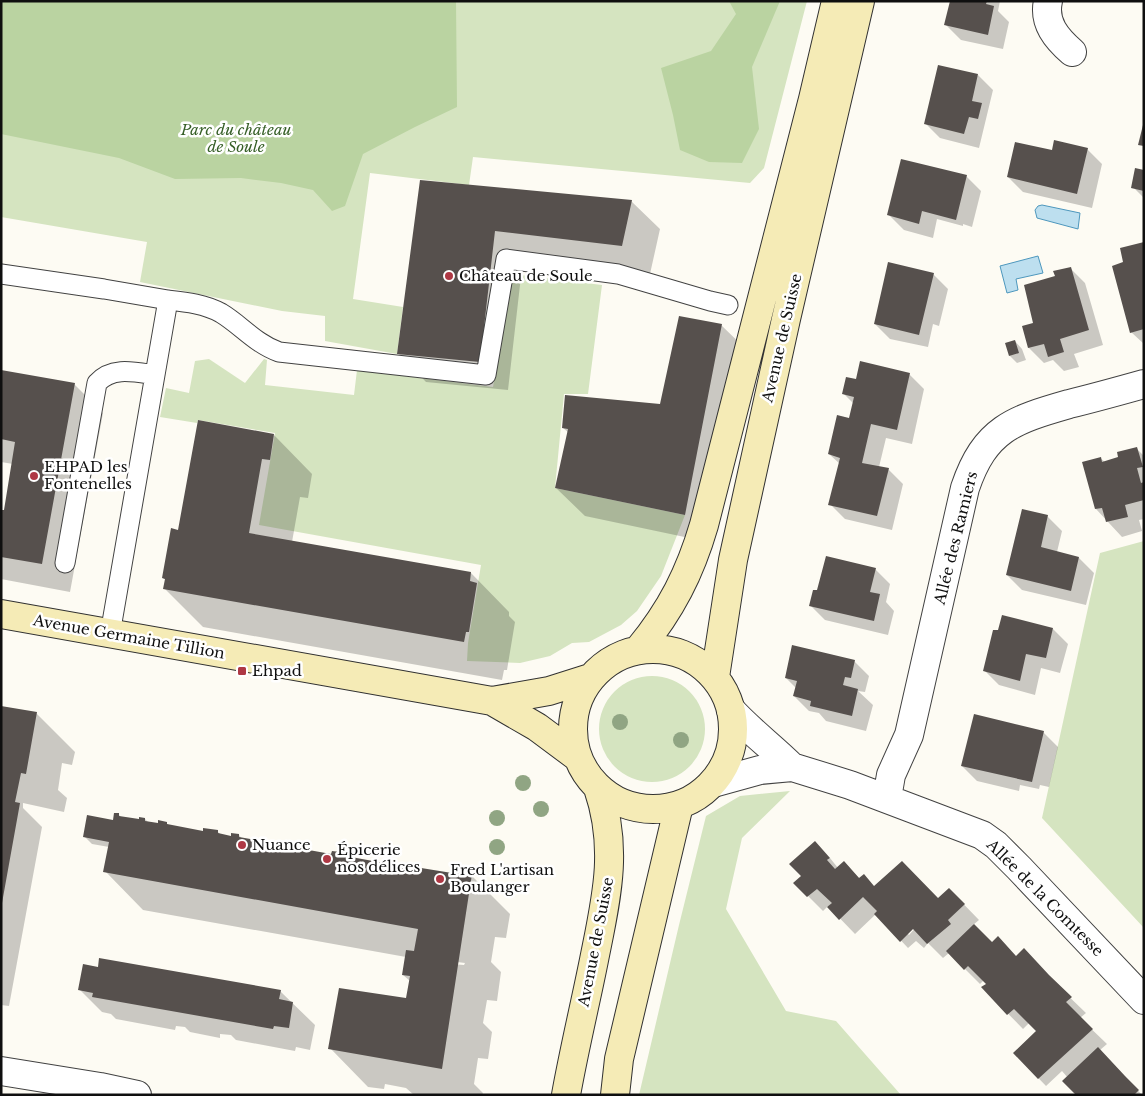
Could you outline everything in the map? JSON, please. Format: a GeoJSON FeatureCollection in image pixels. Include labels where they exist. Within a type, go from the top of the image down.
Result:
{"type":"FeatureCollection","features":[{"type":"Feature","properties":{"kind":"street","name":"Avenue de Suisse"},"geometry":{"type":"LineString","coordinates":[[639,649],[671,606],[694,558],[811,109],[836,1]]}},
{"type":"Feature","properties":{"kind":"street","name":"Avenue de Suisse"},"geometry":{"type":"LineString","coordinates":[[715,678],[733,560],[786,319],[860,1]]}},
{"type":"Feature","properties":{"kind":"street"},"geometry":{"type":"LineString","coordinates":[[1048,1],[1046,10],[1053,33],[1072,52]]}},
{"type":"Feature","properties":{"kind":"street","name":"Allée des Ramiers"},"geometry":{"type":"LineString","coordinates":[[887,798],[891,776],[909,736],[965,488],[972,467],[981,452],[999,432],[1023,418],[1144,384]]}},
{"type":"Feature","properties":{"kind":"street","name":"Avenue Germaine Tillion"},"geometry":{"type":"LineString","coordinates":[[1,614],[492,701],[549,691],[590,678]]}},
{"type":"Feature","properties":{"kind":"street"},"geometry":{"type":"LineString","coordinates":[[639,649],[673,650],[689,656],[715,678],[725,693],[731,710],[733,729],[731,747],[724,766],[713,783],[698,796],[662,809],[628,806],[598,788],[586,774],[576,756],[572,736],[572,716],[578,697],[590,678],[612,659],[639,649]]}},
{"type":"Feature","properties":{"kind":"street","name":"Avenue Germaine Tillion"},"geometry":{"type":"LineString","coordinates":[[492,701],[537,727],[576,756]]}},
{"type":"Feature","properties":{"kind":"street","name":"Allée de la Comtesse"},"geometry":{"type":"LineString","coordinates":[[731,710],[750,731],[775,750],[792,767]]}},
{"type":"Feature","properties":{"kind":"street","name":"Allée de la Comtesse"},"geometry":{"type":"LineString","coordinates":[[713,783],[760,770],[792,767],[887,798],[982,835],[996,845],[1144,1000]]}},
{"type":"Feature","properties":{"kind":"street","name":"Avenue de Suisse"},"geometry":{"type":"LineString","coordinates":[[566,1095],[604,914],[611,862],[605,806],[598,788]]}},
{"type":"Feature","properties":{"kind":"street"},"geometry":{"type":"LineString","coordinates":[[615,1095],[619,1059],[679,804]]}},
{"type":"Feature","properties":{"kind":"street"},"geometry":{"type":"LineString","coordinates":[[1,1071],[137,1095]]}},
{"type":"Feature","properties":{"kind":"lane"},"geometry":{"type":"LineString","coordinates":[[1,274],[104,288],[203,305],[221,313],[267,348],[279,352],[486,376],[506,259],[618,274],[710,302],[728,305]]}},
{"type":"Feature","properties":{"kind":"lane"},"geometry":{"type":"LineString","coordinates":[[110,634],[168,300]]}},
{"type":"Feature","properties":{"kind":"lane"},"geometry":{"type":"LineString","coordinates":[[65,563],[97,383],[103,375],[124,370],[155,375]]}},
{"type":"Feature","properties":{"kind":"green space","name":"Parc du château de Soule"},"geometry":{"type":"Polygon","coordinates":[[[1,1],[807,1],[764,168],[750,183],[473,157],[469,185],[370,173],[353,299],[403,307],[397,354],[325,341],[325,316],[282,311],[140,282],[147,242],[1,217],[1,1]]]}},
{"type":"Feature","properties":{"kind":"green space"},"geometry":{"type":"Polygon","coordinates":[[[1,1],[456,1],[457,107],[363,154],[345,206],[332,211],[313,190],[281,183],[241,178],[175,179],[119,158],[1,134],[1,1]]]}},
{"type":"Feature","properties":{"kind":"green space"},"geometry":{"type":"Polygon","coordinates":[[[729,1],[780,1],[752,67],[759,129],[742,163],[709,162],[680,150],[661,68],[711,51],[736,14],[729,1]]]}},
{"type":"Feature","properties":{"kind":"green space"},"geometry":{"type":"Polygon","coordinates":[[[512,274],[602,285],[588,394],[564,394],[555,488],[685,515],[661,576],[637,611],[621,625],[589,642],[572,643],[550,656],[520,663],[467,661],[468,643],[481,565],[259,525],[275,433],[198,420],[197,423],[160,417],[166,388],[189,393],[195,361],[209,359],[245,383],[264,359],[267,360],[265,385],[354,395],[357,370],[493,387],[512,274]]]}},
{"type":"Feature","properties":{"kind":"green space"},"geometry":{"type":"Polygon","coordinates":[[[1144,541],[1144,928],[1042,818],[1100,553],[1144,541]]]}},
{"type":"Feature","properties":{"kind":"green space"},"geometry":{"type":"Polygon","coordinates":[[[652,676],[672,680],[690,691],[701,709],[705,729],[701,749],[690,767],[672,778],[652,782],[632,778],[614,767],[603,749],[599,729],[603,709],[614,691],[632,680],[652,676]]]}},
{"type":"Feature","properties":{"kind":"green space"},"geometry":{"type":"Polygon","coordinates":[[[790,791],[742,838],[726,909],[786,1011],[836,1021],[901,1095],[639,1095],[706,816],[740,796],[790,791]]]}},
{"type":"Feature","properties":{"kind":"water"},"geometry":{"type":"Polygon","coordinates":[[[1042,205],[1080,213],[1078,229],[1037,218],[1035,210],[1038,206],[1042,205]]]}},
{"type":"Feature","properties":{"kind":"water"},"geometry":{"type":"Polygon","coordinates":[[[1038,256],[1043,273],[1016,279],[1018,290],[1007,293],[1000,266],[1038,256]]]}},
{"type":"Feature","properties":{"kind":"building"},"geometry":{"type":"Polygon","coordinates":[[[950,1],[987,1],[986,4],[994,6],[988,35],[944,25],[950,1]]]}},
{"type":"Feature","properties":{"kind":"building"},"geometry":{"type":"Polygon","coordinates":[[[938,65],[978,74],[972,101],[982,103],[978,119],[969,117],[964,134],[924,124],[938,65]]]}},
{"type":"Feature","properties":{"kind":"building"},"geometry":{"type":"Polygon","coordinates":[[[1144,125],[1144,146],[1138,145],[1144,125]]]}},
{"type":"Feature","properties":{"kind":"building"},"geometry":{"type":"Polygon","coordinates":[[[1054,140],[1088,148],[1077,194],[1007,177],[1015,142],[1052,150],[1054,140]]]}},
{"type":"Feature","properties":{"kind":"building"},"geometry":{"type":"Polygon","coordinates":[[[901,159],[967,175],[956,220],[922,211],[919,224],[887,215],[901,159]]]}},
{"type":"Feature","properties":{"kind":"building"},"geometry":{"type":"Polygon","coordinates":[[[1135,168],[1144,170],[1144,191],[1131,188],[1135,168]]]}},
{"type":"Feature","properties":{"kind":"building","name":"Château de Soule"},"geometry":{"type":"Polygon","coordinates":[[[420,180],[632,200],[622,246],[495,231],[480,362],[397,354],[420,180]]]}},
{"type":"Feature","properties":{"kind":"building"},"geometry":{"type":"Polygon","coordinates":[[[1144,242],[1144,329],[1130,333],[1112,266],[1123,262],[1120,248],[1144,242]]]}},
{"type":"Feature","properties":{"kind":"building"},"geometry":{"type":"Polygon","coordinates":[[[888,262],[934,273],[919,335],[874,324],[888,262]]]}},
{"type":"Feature","properties":{"kind":"building"},"geometry":{"type":"Polygon","coordinates":[[[1071,267],[1089,330],[1060,339],[1064,352],[1048,357],[1044,344],[1028,348],[1022,326],[1033,323],[1024,285],[1055,276],[1053,271],[1071,267]]]}},
{"type":"Feature","properties":{"kind":"building"},"geometry":{"type":"Polygon","coordinates":[[[679,316],[722,324],[685,515],[555,488],[568,429],[562,428],[565,395],[660,404],[679,316]]]}},
{"type":"Feature","properties":{"kind":"building"},"geometry":{"type":"Polygon","coordinates":[[[1015,340],[1019,353],[1009,356],[1005,343],[1015,340]]]}},
{"type":"Feature","properties":{"kind":"building"},"geometry":{"type":"Polygon","coordinates":[[[860,361],[910,373],[897,430],[871,424],[862,463],[889,468],[877,516],[828,505],[840,458],[828,454],[837,415],[849,418],[854,397],[842,394],[846,377],[856,379],[860,361]]]}},
{"type":"Feature","properties":{"kind":"building","name":"EHPAD les Fontenelles"},"geometry":{"type":"Polygon","coordinates":[[[1,370],[75,383],[42,564],[1,557],[1,510],[4,510],[15,442],[1,439],[1,370]]]}},
{"type":"Feature","properties":{"kind":"building"},"geometry":{"type":"Polygon","coordinates":[[[198,420],[274,434],[270,460],[262,459],[249,533],[471,572],[470,581],[477,583],[469,632],[466,632],[464,642],[163,589],[165,579],[162,578],[171,528],[178,530],[198,420]]]}},
{"type":"Feature","properties":{"kind":"building"},"geometry":{"type":"Polygon","coordinates":[[[1137,447],[1143,467],[1137,468],[1141,483],[1144,482],[1144,500],[1125,505],[1128,517],[1106,522],[1102,508],[1095,509],[1082,462],[1101,457],[1102,462],[1118,457],[1117,452],[1137,447]]]}},
{"type":"Feature","properties":{"kind":"building"},"geometry":{"type":"Polygon","coordinates":[[[1022,509],[1048,515],[1041,547],[1079,557],[1071,591],[1006,575],[1022,509]]]}},
{"type":"Feature","properties":{"kind":"building"},"geometry":{"type":"Polygon","coordinates":[[[826,556],[876,568],[870,592],[880,594],[874,621],[809,606],[813,590],[817,590],[826,556]]]}},
{"type":"Feature","properties":{"kind":"building"},"geometry":{"type":"Polygon","coordinates":[[[1002,615],[1053,628],[1046,658],[1026,654],[1020,681],[983,671],[993,630],[998,630],[1002,615]]]}},
{"type":"Feature","properties":{"kind":"building"},"geometry":{"type":"Polygon","coordinates":[[[792,645],[855,660],[851,678],[845,677],[843,685],[858,689],[852,716],[810,706],[811,701],[793,696],[797,681],[785,678],[792,645]]]}},
{"type":"Feature","properties":{"kind":"building"},"geometry":{"type":"Polygon","coordinates":[[[1,706],[37,712],[26,774],[21,773],[15,802],[20,803],[2,903],[1,706]]]}},
{"type":"Feature","properties":{"kind":"building"},"geometry":{"type":"Polygon","coordinates":[[[974,714],[1044,731],[1032,782],[961,766],[974,714]]]}},
{"type":"Feature","properties":{"kind":"building"},"geometry":{"type":"Polygon","coordinates":[[[114,813],[119,813],[119,816],[145,818],[145,821],[158,823],[158,820],[167,822],[167,824],[203,831],[203,828],[218,830],[218,833],[231,836],[231,833],[239,834],[239,837],[283,845],[284,842],[292,844],[292,847],[331,854],[332,851],[340,852],[340,855],[384,863],[385,860],[393,862],[392,864],[406,866],[407,862],[416,864],[415,867],[472,874],[442,1069],[328,1049],[339,988],[406,998],[410,976],[402,975],[406,950],[414,951],[418,929],[103,872],[109,842],[83,837],[87,815],[113,820],[114,813]]]}},
{"type":"Feature","properties":{"kind":"building"},"geometry":{"type":"Polygon","coordinates":[[[815,841],[830,858],[827,860],[835,869],[844,861],[859,878],[864,874],[874,886],[902,861],[938,898],[949,888],[965,904],[948,920],[951,924],[927,944],[913,929],[900,942],[874,914],[877,911],[863,897],[839,920],[827,907],[832,903],[817,889],[807,897],[793,883],[801,876],[789,864],[815,841]]]}},
{"type":"Feature","properties":{"kind":"building"},"geometry":{"type":"Polygon","coordinates":[[[974,924],[992,942],[998,936],[1016,956],[1024,948],[1072,997],[1066,1002],[1093,1029],[1038,1079],[1013,1053],[1036,1031],[1014,1009],[1007,1015],[981,987],[986,984],[968,966],[964,970],[946,951],[974,924]]]}},
{"type":"Feature","properties":{"kind":"building"},"geometry":{"type":"Polygon","coordinates":[[[99,958],[281,990],[279,999],[293,1002],[289,1028],[274,1026],[273,1029],[92,997],[93,993],[78,990],[83,964],[98,967],[99,958]]]}},
{"type":"Feature","properties":{"kind":"building"},"geometry":{"type":"Polygon","coordinates":[[[1098,1047],[1139,1090],[1134,1095],[1076,1095],[1062,1081],[1098,1047]]]}},
{"type":"Feature","properties":{"kind":"place","name":"Château de Soule"},"geometry":{"type":"Point","coordinates":[449,276]}},
{"type":"Feature","properties":{"kind":"place","name":"EHPAD les Fontenelles"},"geometry":{"type":"Point","coordinates":[34,476]}},
{"type":"Feature","properties":{"kind":"place","name":"Ehpad"},"geometry":{"type":"Point","coordinates":[242,671]}},
{"type":"Feature","properties":{"kind":"place","name":"Nuance"},"geometry":{"type":"Point","coordinates":[242,845]}},
{"type":"Feature","properties":{"kind":"place","name":"Épicerie nos délices"},"geometry":{"type":"Point","coordinates":[327,859]}},
{"type":"Feature","properties":{"kind":"place","name":"Fred L'artisan Boulanger"},"geometry":{"type":"Point","coordinates":[440,879]}}]}
